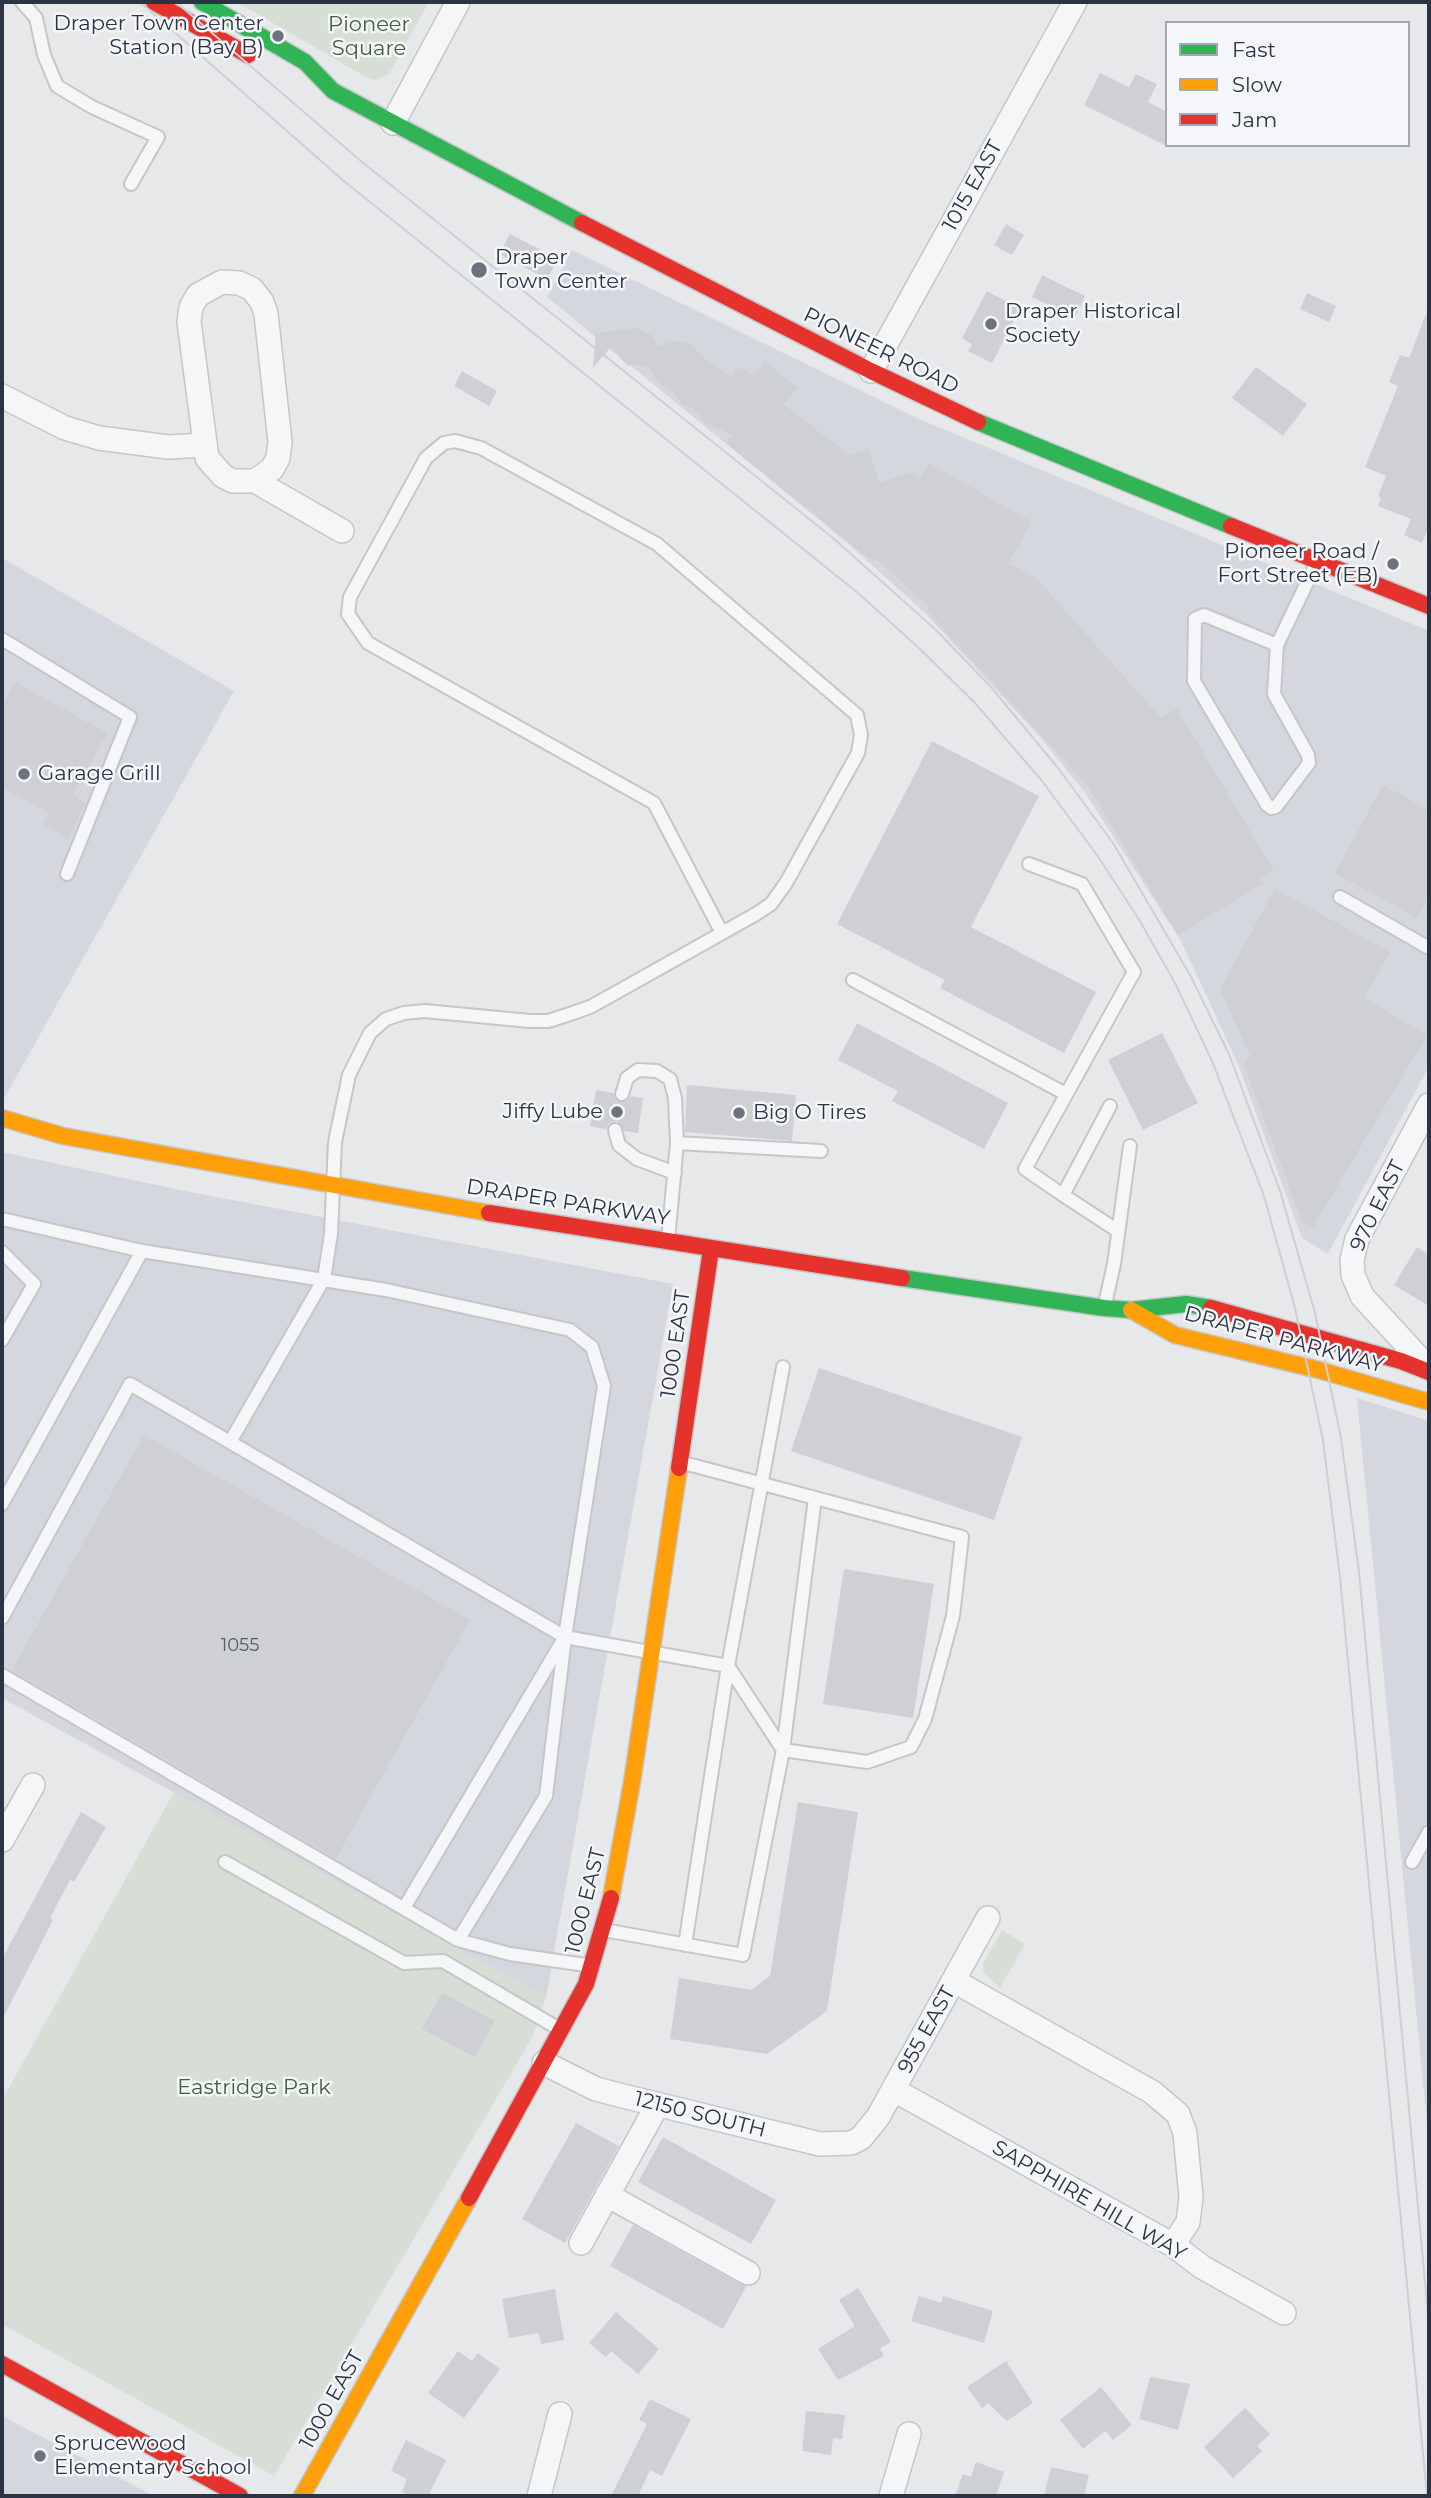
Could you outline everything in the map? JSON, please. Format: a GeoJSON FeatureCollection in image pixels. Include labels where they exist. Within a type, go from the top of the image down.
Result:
{"type":"FeatureCollection","features":[{"type":"Feature","properties":{"kind":"street"},"geometry":{"type":"LineString","coordinates":[[154,2],[263,63]]}},
{"type":"Feature","properties":{"kind":"street","name":"PIONEER ROAD"},"geometry":{"type":"LineString","coordinates":[[202,2],[305,62],[334,91]]}},
{"type":"Feature","properties":{"kind":"street"},"geometry":{"type":"LineString","coordinates":[[393,123],[458,2]]}},
{"type":"Feature","properties":{"kind":"street","name":"1015 EAST"},"geometry":{"type":"LineString","coordinates":[[872,371],[1074,2]]}},
{"type":"Feature","properties":{"kind":"street","name":"PIONEER ROAD"},"geometry":{"type":"LineString","coordinates":[[298,83],[334,91],[872,371],[1015,439],[1429,607]]}},
{"type":"Feature","properties":{"kind":"street"},"geometry":{"type":"LineString","coordinates":[[255,481],[272,469],[278,458],[280,442],[266,314],[262,302],[252,289],[239,283],[222,282],[198,295],[191,307],[190,322],[207,458],[223,476],[233,481],[255,481],[342,531]]}},
{"type":"Feature","properties":{"kind":"street"},"geometry":{"type":"LineString","coordinates":[[2,397],[65,428],[99,438],[168,447],[204,445]]}},
{"type":"Feature","properties":{"kind":"street","name":"970 EAST"},"geometry":{"type":"LineString","coordinates":[[1429,1105],[1357,1239],[1352,1260],[1353,1275],[1362,1296],[1429,1371]]}},
{"type":"Feature","properties":{"kind":"street","name":"DRAPER PARKWAY"},"geometry":{"type":"LineString","coordinates":[[2,1118],[63,1136],[333,1187],[711,1249],[1104,1308],[1131,1310],[1186,1304],[1227,1311],[1390,1357],[1429,1371]]}},
{"type":"Feature","properties":{"kind":"street","name":"1000 EAST"},"geometry":{"type":"LineString","coordinates":[[302,2496],[544,2063],[592,1966],[604,1930],[615,1884],[711,1249]]}},
{"type":"Feature","properties":{"kind":"street","name":"DRAPER PARKWAY"},"geometry":{"type":"LineString","coordinates":[[1131,1310],[1175,1335],[1319,1370],[1429,1402]]}},
{"type":"Feature","properties":{"kind":"street"},"geometry":{"type":"LineString","coordinates":[[2,1840],[33,1785]]}},
{"type":"Feature","properties":{"kind":"street","name":"955 EAST"},"geometry":{"type":"LineString","coordinates":[[861,2138],[878,2118],[988,1918]]}},
{"type":"Feature","properties":{"kind":"street"},"geometry":{"type":"LineString","coordinates":[[954,1980],[1153,2092],[1178,2114],[1185,2133],[1191,2197],[1188,2222],[1173,2245]]}},
{"type":"Feature","properties":{"kind":"street","name":"12150 SOUTH"},"geometry":{"type":"LineString","coordinates":[[544,2063],[596,2089],[820,2144],[851,2143],[861,2138]]}},
{"type":"Feature","properties":{"kind":"street","name":"SAPPHIRE HILL WAY"},"geometry":{"type":"LineString","coordinates":[[894,2090],[1173,2245],[1202,2267],[1284,2313]]}},
{"type":"Feature","properties":{"kind":"street"},"geometry":{"type":"LineString","coordinates":[[581,2243],[658,2104]]}},
{"type":"Feature","properties":{"kind":"street"},"geometry":{"type":"LineString","coordinates":[[607,2195],[748,2273]]}},
{"type":"Feature","properties":{"kind":"street"},"geometry":{"type":"LineString","coordinates":[[2,2364],[240,2496]]}},
{"type":"Feature","properties":{"kind":"street"},"geometry":{"type":"LineString","coordinates":[[539,2496],[560,2414]]}},
{"type":"Feature","properties":{"kind":"street"},"geometry":{"type":"LineString","coordinates":[[891,2496],[909,2434]]}},
{"type":"Feature","properties":{"kind":"lane"},"geometry":{"type":"LineString","coordinates":[[22,2],[36,18],[44,55],[57,86],[92,107],[158,137],[131,184]]}},
{"type":"Feature","properties":{"kind":"lane"},"geometry":{"type":"LineString","coordinates":[[230,1442],[324,1279],[335,1142],[349,1075],[370,1033],[386,1020],[425,1012],[548,1021],[590,1007],[722,933],[771,904],[786,883],[859,753],[861,735],[857,715],[657,544],[481,448],[455,441],[444,443],[426,458],[350,597],[348,614],[368,643],[654,803],[722,933]]}},
{"type":"Feature","properties":{"kind":"lane"},"geometry":{"type":"LineString","coordinates":[[1277,645],[1204,615],[1195,619],[1194,681],[1271,808],[1276,807],[1309,763],[1308,755],[1274,694],[1277,645],[1318,562]]}},
{"type":"Feature","properties":{"kind":"lane"},"geometry":{"type":"LineString","coordinates":[[2,639],[130,717],[67,874]]}},
{"type":"Feature","properties":{"kind":"lane"},"geometry":{"type":"LineString","coordinates":[[1029,864],[1082,884],[1134,972],[1064,1093],[1025,1169],[1118,1231]]}},
{"type":"Feature","properties":{"kind":"lane"},"geometry":{"type":"LineString","coordinates":[[1340,897],[1429,948]]}},
{"type":"Feature","properties":{"kind":"lane"},"geometry":{"type":"LineString","coordinates":[[853,980],[1064,1093]]}},
{"type":"Feature","properties":{"kind":"lane"},"geometry":{"type":"LineString","coordinates":[[622,1094],[627,1078],[638,1070],[657,1071],[670,1079],[677,1107],[677,1143],[668,1241]]}},
{"type":"Feature","properties":{"kind":"lane"},"geometry":{"type":"LineString","coordinates":[[1063,1195],[1110,1106]]}},
{"type":"Feature","properties":{"kind":"lane"},"geometry":{"type":"LineString","coordinates":[[615,1130],[619,1145],[637,1159],[675,1173]]}},
{"type":"Feature","properties":{"kind":"lane"},"geometry":{"type":"LineString","coordinates":[[677,1143],[821,1152]]}},
{"type":"Feature","properties":{"kind":"lane"},"geometry":{"type":"LineString","coordinates":[[1104,1308],[1130,1146]]}},
{"type":"Feature","properties":{"kind":"lane"},"geometry":{"type":"LineString","coordinates":[[2,1219],[142,1251],[324,1279],[570,1330],[592,1347],[604,1386],[565,1637],[546,1796],[458,1940]]}},
{"type":"Feature","properties":{"kind":"lane"},"geometry":{"type":"LineString","coordinates":[[2,1504],[142,1251]]}},
{"type":"Feature","properties":{"kind":"lane"},"geometry":{"type":"LineString","coordinates":[[2,1252],[34,1284],[2,1340]]}},
{"type":"Feature","properties":{"kind":"lane"},"geometry":{"type":"LineString","coordinates":[[685,1945],[728,1666],[783,1367]]}},
{"type":"Feature","properties":{"kind":"lane"},"geometry":{"type":"LineString","coordinates":[[2,1618],[130,1384],[565,1637],[728,1666],[783,1750],[867,1762],[911,1747],[925,1718],[953,1616],[962,1537],[680,1462]]}},
{"type":"Feature","properties":{"kind":"lane"},"geometry":{"type":"LineString","coordinates":[[604,1930],[743,1955],[783,1750],[815,1498]]}},
{"type":"Feature","properties":{"kind":"lane"},"geometry":{"type":"LineString","coordinates":[[404,1908],[565,1637]]}},
{"type":"Feature","properties":{"kind":"lane"},"geometry":{"type":"LineString","coordinates":[[2,1675],[458,1940],[510,1954],[592,1966]]}},
{"type":"Feature","properties":{"kind":"lane"},"geometry":{"type":"LineString","coordinates":[[1412,1862],[1429,1832]]}},
{"type":"Feature","properties":{"kind":"lane"},"geometry":{"type":"LineString","coordinates":[[225,1862],[404,1963],[443,1961],[561,2030]]}},
{"type":"Feature","properties":{"kind":"shaded area"},"geometry":{"type":"Polygon","coordinates":[[[572,250],[919,419],[1429,631],[1429,1066],[1328,1254],[1302,1238],[1238,1064],[1181,941],[1084,791],[1039,736],[925,613],[851,546],[547,297],[572,250]]]}},
{"type":"Feature","properties":{"kind":"shaded area"},"geometry":{"type":"Polygon","coordinates":[[[2,558],[234,691],[2,1102],[2,558]]]}},
{"type":"Feature","properties":{"kind":"shaded area"},"geometry":{"type":"Polygon","coordinates":[[[2,1152],[180,1190],[673,1284],[546,1997],[2,1698],[2,1152]]]}},
{"type":"Feature","properties":{"kind":"shaded area"},"geometry":{"type":"Polygon","coordinates":[[[1357,1398],[1429,1421],[1429,2125],[1427,2124],[1357,1398]]]}},
{"type":"Feature","properties":{"kind":"shaded area","name":"Sprucewood Elementary School"},"geometry":{"type":"Polygon","coordinates":[[[2,2416],[154,2496],[2,2496],[2,2416]]]}},
{"type":"Feature","properties":{"kind":"green space","name":"Pioneer Square"},"geometry":{"type":"Polygon","coordinates":[[[237,2],[429,2],[389,74],[376,80],[366,77],[237,2]]]}},
{"type":"Feature","properties":{"kind":"green space","name":"Eastridge Park"},"geometry":{"type":"Polygon","coordinates":[[[174,1792],[546,1997],[533,2036],[274,2476],[2,2324],[2,2100],[174,1792]]]}},
{"type":"Feature","properties":{"kind":"green space"},"geometry":{"type":"Polygon","coordinates":[[[1002,1930],[1025,1944],[1000,1988],[983,1972],[983,1963],[1002,1930]]]}},
{"type":"Feature","properties":{"kind":"building"},"geometry":{"type":"Polygon","coordinates":[[[1100,73],[1129,87],[1136,74],[1157,84],[1148,102],[1165,111],[1165,145],[1084,105],[1100,73]]]}},
{"type":"Feature","properties":{"kind":"building"},"geometry":{"type":"Polygon","coordinates":[[[1006,224],[1024,235],[1012,255],[994,245],[1006,224]]]}},
{"type":"Feature","properties":{"kind":"building"},"geometry":{"type":"Polygon","coordinates":[[[510,234],[558,259],[547,279],[499,254],[510,234]]]}},
{"type":"Feature","properties":{"kind":"building"},"geometry":{"type":"Polygon","coordinates":[[[1042,275],[1085,296],[1075,318],[1032,297],[1042,275]]]}},
{"type":"Feature","properties":{"kind":"building","name":"Draper Historical Society"},"geometry":{"type":"Polygon","coordinates":[[[987,291],[1020,309],[992,363],[968,351],[972,344],[962,338],[987,291]]]}},
{"type":"Feature","properties":{"kind":"building"},"geometry":{"type":"Polygon","coordinates":[[[1307,293],[1336,306],[1329,322],[1300,309],[1307,293]]]}},
{"type":"Feature","properties":{"kind":"building"},"geometry":{"type":"Polygon","coordinates":[[[1428,309],[1429,527],[1422,543],[1404,535],[1411,519],[1378,506],[1381,498],[1378,496],[1386,476],[1365,467],[1398,386],[1389,382],[1400,355],[1409,358],[1428,309]]]}},
{"type":"Feature","properties":{"kind":"building"},"geometry":{"type":"Polygon","coordinates":[[[637,328],[651,335],[658,346],[680,340],[691,344],[705,359],[732,377],[738,367],[754,376],[765,362],[798,388],[783,404],[849,455],[868,449],[879,483],[909,473],[920,479],[929,463],[1032,522],[1008,563],[1035,577],[1161,718],[1177,709],[1274,871],[1259,880],[1264,883],[1178,935],[1088,786],[927,611],[929,607],[876,558],[873,562],[726,443],[733,435],[702,421],[695,409],[683,404],[672,391],[659,384],[649,366],[627,365],[610,348],[593,368],[596,333],[637,328]]]}},
{"type":"Feature","properties":{"kind":"building"},"geometry":{"type":"Polygon","coordinates":[[[1256,367],[1307,404],[1283,436],[1232,398],[1256,367]]]}},
{"type":"Feature","properties":{"kind":"building"},"geometry":{"type":"Polygon","coordinates":[[[462,371],[497,391],[489,406],[454,386],[462,371]]]}},
{"type":"Feature","properties":{"kind":"building"},"geometry":{"type":"Polygon","coordinates":[[[15,682],[107,733],[73,795],[86,803],[68,838],[43,824],[49,813],[2,787],[2,707],[15,682]]]}},
{"type":"Feature","properties":{"kind":"building"},"geometry":{"type":"Polygon","coordinates":[[[932,741],[1039,796],[971,927],[1096,992],[1064,1053],[940,988],[945,980],[837,924],[932,741]]]}},
{"type":"Feature","properties":{"kind":"building"},"geometry":{"type":"Polygon","coordinates":[[[1383,785],[1429,810],[1429,895],[1417,918],[1335,873],[1383,785]]]}},
{"type":"Feature","properties":{"kind":"building"},"geometry":{"type":"Polygon","coordinates":[[[1275,889],[1390,952],[1364,998],[1427,1035],[1313,1227],[1302,1221],[1244,1065],[1250,1055],[1220,989],[1275,889]]]}},
{"type":"Feature","properties":{"kind":"building"},"geometry":{"type":"Polygon","coordinates":[[[857,1023],[1008,1103],[984,1149],[892,1101],[898,1091],[838,1060],[857,1023]]]}},
{"type":"Feature","properties":{"kind":"building"},"geometry":{"type":"Polygon","coordinates":[[[1162,1033],[1198,1103],[1143,1130],[1108,1060],[1162,1033]]]}},
{"type":"Feature","properties":{"kind":"building","name":"Big O Tires"},"geometry":{"type":"Polygon","coordinates":[[[687,1085],[796,1095],[792,1141],[685,1132],[687,1085]]]}},
{"type":"Feature","properties":{"kind":"building","name":"Jiffy Lube"},"geometry":{"type":"Polygon","coordinates":[[[596,1090],[613,1093],[620,1102],[627,1101],[631,1096],[643,1098],[638,1133],[624,1131],[617,1121],[609,1123],[606,1129],[590,1126],[596,1090]]]}},
{"type":"Feature","properties":{"kind":"building"},"geometry":{"type":"Polygon","coordinates":[[[1417,1247],[1429,1255],[1429,1306],[1394,1285],[1417,1247]]]}},
{"type":"Feature","properties":{"kind":"building"},"geometry":{"type":"Polygon","coordinates":[[[819,1368],[1022,1437],[994,1520],[791,1451],[819,1368]]]}},
{"type":"Feature","properties":{"kind":"building"},"geometry":{"type":"Polygon","coordinates":[[[144,1435],[470,1620],[336,1858],[12,1670],[144,1435]]]}},
{"type":"Feature","properties":{"kind":"building"},"geometry":{"type":"Polygon","coordinates":[[[844,1569],[934,1584],[913,1718],[823,1704],[844,1569]]]}},
{"type":"Feature","properties":{"kind":"building"},"geometry":{"type":"Polygon","coordinates":[[[798,1802],[858,1812],[827,2011],[767,2054],[670,2039],[679,1978],[751,1990],[770,1976],[798,1802]]]}},
{"type":"Feature","properties":{"kind":"building"},"geometry":{"type":"Polygon","coordinates":[[[81,1812],[106,1827],[74,1882],[70,1880],[50,1918],[53,1920],[2,2020],[2,1959],[81,1812]]]}},
{"type":"Feature","properties":{"kind":"building"},"geometry":{"type":"Polygon","coordinates":[[[442,1993],[495,2021],[475,2057],[422,2029],[442,1993]]]}},
{"type":"Feature","properties":{"kind":"building"},"geometry":{"type":"Polygon","coordinates":[[[576,2123],[619,2146],[565,2243],[522,2219],[576,2123]]]}},
{"type":"Feature","properties":{"kind":"building"},"geometry":{"type":"Polygon","coordinates":[[[663,2137],[776,2200],[751,2244],[638,2182],[663,2137]]]}},
{"type":"Feature","properties":{"kind":"building"},"geometry":{"type":"Polygon","coordinates":[[[633,2225],[746,2287],[723,2329],[610,2266],[633,2225]]]}},
{"type":"Feature","properties":{"kind":"building"},"geometry":{"type":"Polygon","coordinates":[[[858,2288],[891,2342],[880,2349],[884,2356],[838,2380],[818,2349],[855,2326],[839,2300],[858,2288]]]}},
{"type":"Feature","properties":{"kind":"building"},"geometry":{"type":"Polygon","coordinates":[[[555,2289],[564,2340],[541,2344],[539,2333],[509,2338],[502,2299],[555,2289]]]}},
{"type":"Feature","properties":{"kind":"building"},"geometry":{"type":"Polygon","coordinates":[[[919,2296],[941,2303],[943,2296],[993,2311],[984,2343],[911,2321],[919,2296]]]}},
{"type":"Feature","properties":{"kind":"building"},"geometry":{"type":"Polygon","coordinates":[[[616,2312],[659,2349],[638,2374],[611,2351],[606,2357],[589,2343],[616,2312]]]}},
{"type":"Feature","properties":{"kind":"building"},"geometry":{"type":"Polygon","coordinates":[[[458,2351],[472,2361],[478,2353],[500,2369],[464,2418],[428,2393],[458,2351]]]}},
{"type":"Feature","properties":{"kind":"building"},"geometry":{"type":"Polygon","coordinates":[[[1006,2361],[1033,2403],[1007,2421],[988,2403],[982,2408],[967,2387],[1006,2361]]]}},
{"type":"Feature","properties":{"kind":"building"},"geometry":{"type":"Polygon","coordinates":[[[1150,2377],[1190,2384],[1178,2430],[1139,2419],[1150,2377]]]}},
{"type":"Feature","properties":{"kind":"building"},"geometry":{"type":"Polygon","coordinates":[[[1101,2387],[1132,2425],[1113,2440],[1105,2431],[1083,2449],[1060,2420],[1101,2387]]]}},
{"type":"Feature","properties":{"kind":"building"},"geometry":{"type":"Polygon","coordinates":[[[650,2399],[691,2419],[662,2476],[650,2470],[638,2496],[611,2496],[647,2424],[639,2420],[650,2399]]]}},
{"type":"Feature","properties":{"kind":"building"},"geometry":{"type":"Polygon","coordinates":[[[1245,2408],[1270,2434],[1257,2446],[1262,2451],[1233,2478],[1204,2447],[1245,2408]]]}},
{"type":"Feature","properties":{"kind":"building"},"geometry":{"type":"Polygon","coordinates":[[[806,2411],[845,2415],[842,2439],[833,2438],[831,2455],[802,2451],[806,2411]]]}},
{"type":"Feature","properties":{"kind":"building"},"geometry":{"type":"Polygon","coordinates":[[[406,2440],[446,2460],[428,2496],[411,2496],[402,2492],[407,2479],[391,2471],[406,2440]]]}},
{"type":"Feature","properties":{"kind":"building"},"geometry":{"type":"Polygon","coordinates":[[[976,2462],[1004,2472],[996,2496],[955,2496],[963,2474],[971,2477],[976,2462]]]}},
{"type":"Feature","properties":{"kind":"building"},"geometry":{"type":"Polygon","coordinates":[[[1051,2467],[1089,2475],[1084,2496],[1044,2496],[1051,2467]]]}},
{"type":"Feature","properties":{"kind":"tram line"},"geometry":{"type":"LineString","coordinates":[[140,2],[345,182],[858,593],[921,650],[975,703],[1042,781],[1097,855],[1140,921],[1175,983],[1212,1061],[1264,1196],[1295,1308],[1323,1440],[1340,1577],[1427,2496]]}},
{"type":"Feature","properties":{"kind":"tram line"},"geometry":{"type":"LineString","coordinates":[[176,2],[362,162],[833,538],[937,631],[991,687],[1058,768],[1113,843],[1190,975],[1229,1054],[1280,1191],[1315,1313],[1341,1438],[1359,1572],[1429,2325]]}},
{"type":"Feature","properties":{"kind":"traffic: fast"},"geometry":{"type":"LineString","coordinates":[[202,2],[305,62],[333,91],[582,223]]}},
{"type":"Feature","properties":{"kind":"traffic: fast"},"geometry":{"type":"LineString","coordinates":[[978,422],[1231,526]]}},
{"type":"Feature","properties":{"kind":"traffic: fast"},"geometry":{"type":"LineString","coordinates":[[902,1278],[1104,1308],[1131,1310],[1186,1304],[1211,1308]]}},
{"type":"Feature","properties":{"kind":"traffic: slow"},"geometry":{"type":"LineString","coordinates":[[2,1118],[63,1136],[489,1213]]}},
{"type":"Feature","properties":{"kind":"traffic: slow"},"geometry":{"type":"LineString","coordinates":[[1131,1310],[1175,1335],[1319,1370],[1429,1402]]}},
{"type":"Feature","properties":{"kind":"traffic: slow"},"geometry":{"type":"LineString","coordinates":[[611,1898],[632,1782],[679,1468]]}},
{"type":"Feature","properties":{"kind":"traffic: slow"},"geometry":{"type":"LineString","coordinates":[[302,2496],[469,2198]]}},
{"type":"Feature","properties":{"kind":"traffic: jam"},"geometry":{"type":"LineString","coordinates":[[154,2],[248,55]]}},
{"type":"Feature","properties":{"kind":"traffic: jam"},"geometry":{"type":"LineString","coordinates":[[582,223],[871,371],[978,422]]}},
{"type":"Feature","properties":{"kind":"traffic: jam"},"geometry":{"type":"LineString","coordinates":[[1231,526],[1429,606]]}},
{"type":"Feature","properties":{"kind":"traffic: jam"},"geometry":{"type":"LineString","coordinates":[[489,1213],[902,1278]]}},
{"type":"Feature","properties":{"kind":"traffic: jam"},"geometry":{"type":"LineString","coordinates":[[679,1468],[711,1249]]}},
{"type":"Feature","properties":{"kind":"traffic: jam"},"geometry":{"type":"LineString","coordinates":[[1211,1308],[1401,1361],[1429,1372]]}},
{"type":"Feature","properties":{"kind":"traffic: jam"},"geometry":{"type":"LineString","coordinates":[[469,2198],[586,1984],[611,1898]]}},
{"type":"Feature","properties":{"kind":"traffic: jam"},"geometry":{"type":"LineString","coordinates":[[2,2364],[240,2496]]}},
{"type":"Feature","properties":{"kind":"place","name":"Draper Town Center Station (Bay B)"},"geometry":{"type":"Point","coordinates":[278,36]}},
{"type":"Feature","properties":{"kind":"place","name":"Draper Town Center"},"geometry":{"type":"Point","coordinates":[479,270]}},
{"type":"Feature","properties":{"kind":"place","name":"Draper Historical Society"},"geometry":{"type":"Point","coordinates":[991,324]}},
{"type":"Feature","properties":{"kind":"place","name":"Pioneer Road / Fort Street (EB)"},"geometry":{"type":"Point","coordinates":[1393,564]}},
{"type":"Feature","properties":{"kind":"place","name":"Garage Grill"},"geometry":{"type":"Point","coordinates":[24,774]}},
{"type":"Feature","properties":{"kind":"place","name":"Jiffy Lube"},"geometry":{"type":"Point","coordinates":[617,1112]}},
{"type":"Feature","properties":{"kind":"place","name":"Big O Tires"},"geometry":{"type":"Point","coordinates":[739,1113]}},
{"type":"Feature","properties":{"kind":"place","name":"Sprucewood Elementary School"},"geometry":{"type":"Point","coordinates":[40,2456]}}]}
